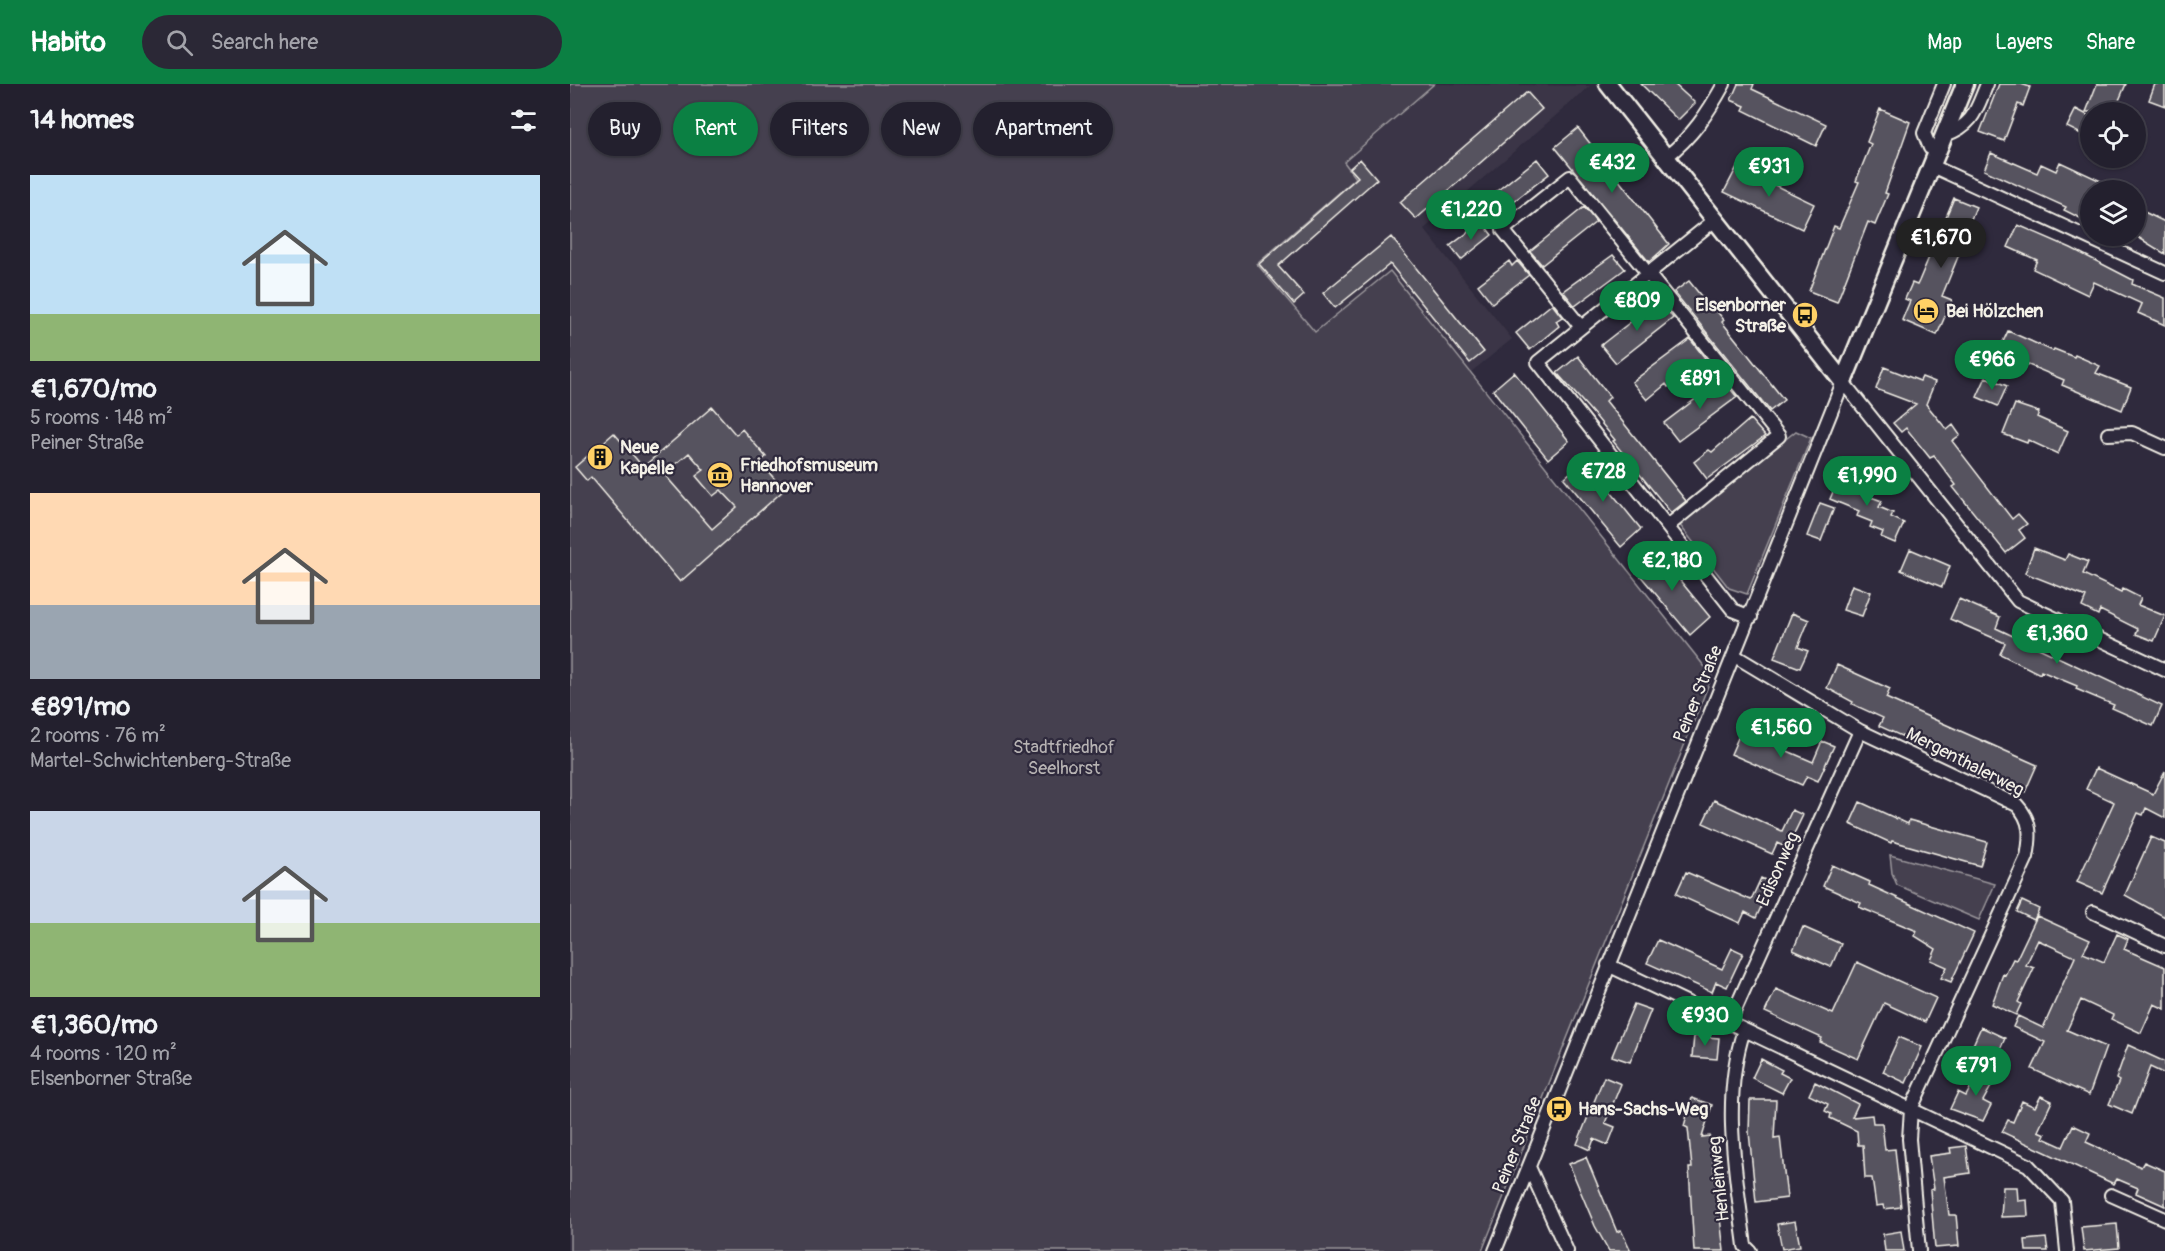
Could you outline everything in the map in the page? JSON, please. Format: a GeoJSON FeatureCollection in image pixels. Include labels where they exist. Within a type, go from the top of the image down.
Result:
{"type":"FeatureCollection","features":[{"type":"Feature","properties":{"kind":"street"},"geometry":{"type":"LineString","coordinates":[[1608,84],[2018,601],[2165,670]]}},
{"type":"Feature","properties":{"kind":"street"},"geometry":{"type":"LineString","coordinates":[[1666,157],[1689,138],[1724,84]]}},
{"type":"Feature","properties":{"kind":"street"},"geometry":{"type":"LineString","coordinates":[[1944,84],[1924,133],[1935,158],[2165,273]]}},
{"type":"Feature","properties":{"kind":"street","name":"Peiner Straße"},"geometry":{"type":"LineString","coordinates":[[1495,1251],[1608,965],[1751,617],[1843,382],[1965,84]]}},
{"type":"Feature","properties":{"kind":"street"},"geometry":{"type":"LineString","coordinates":[[1945,135],[1959,130],[1971,120],[1987,84]]}},
{"type":"Feature","properties":{"kind":"street"},"geometry":{"type":"LineString","coordinates":[[1581,327],[1503,230],[1570,177],[1779,436],[1668,526]]}},
{"type":"Feature","properties":{"kind":"street"},"geometry":{"type":"LineString","coordinates":[[1715,220],[1538,362],[1733,610],[1751,617]]}},
{"type":"Feature","properties":{"kind":"street"},"geometry":{"type":"LineString","coordinates":[[2108,434],[2132,432],[2165,447]]}},
{"type":"Feature","properties":{"kind":"street","name":"Mergenthalerweg"},"geometry":{"type":"LineString","coordinates":[[1735,656],[1860,731],[2017,805],[2027,816],[2031,835],[2027,857],[1911,1109]]}},
{"type":"Feature","properties":{"kind":"street","name":"Edisonweg"},"geometry":{"type":"LineString","coordinates":[[1729,1023],[1860,731]]}},
{"type":"Feature","properties":{"kind":"street"},"geometry":{"type":"LineString","coordinates":[[2093,912],[2165,946]]}},
{"type":"Feature","properties":{"kind":"street"},"geometry":{"type":"LineString","coordinates":[[1608,965],[2028,1164],[2062,1201],[2067,1251]]}},
{"type":"Feature","properties":{"kind":"street","name":"Henleinweg"},"geometry":{"type":"LineString","coordinates":[[1744,1030],[1738,1048],[1731,1131],[1745,1246],[1750,1251]]}},
{"type":"Feature","properties":{"kind":"street"},"geometry":{"type":"LineString","coordinates":[[1911,1109],[1909,1139],[1920,1251]]}},
{"type":"Feature","properties":{"kind":"street"},"geometry":{"type":"LineString","coordinates":[[1529,1167],[1567,1251]]}},
{"type":"Feature","properties":{"kind":"street"},"geometry":{"type":"LineString","coordinates":[[2111,1195],[2165,1219]]}},
{"type":"Feature","properties":{"kind":"shaded area"},"geometry":{"type":"Polygon","coordinates":[[[1434,84],[1590,86],[1424,229],[1512,339],[1471,372],[1390,271],[1315,332],[1257,264],[1355,178],[1343,163],[1434,84]]]}},
{"type":"Feature","properties":{"kind":"green space","name":"Stadtfriedhof Seelhorst"},"geometry":{"type":"Polygon","coordinates":[[[570,84],[1434,84],[1344,162],[1356,178],[1257,264],[1315,332],[1390,271],[1712,676],[1482,1251],[570,1251],[570,84]]]}},
{"type":"Feature","properties":{"kind":"green space"},"geometry":{"type":"Polygon","coordinates":[[[1796,431],[1811,438],[1747,594],[1729,588],[1679,524],[1796,431]]]}},
{"type":"Feature","properties":{"kind":"green space"},"geometry":{"type":"Polygon","coordinates":[[[1890,855],[1995,884],[1979,920],[1897,885],[1892,873],[1890,855]]]}},
{"type":"Feature","properties":{"kind":"building"},"geometry":{"type":"Polygon","coordinates":[[[1641,84],[1674,84],[1695,103],[1678,120],[1641,84]]]}},
{"type":"Feature","properties":{"kind":"building"},"geometry":{"type":"Polygon","coordinates":[[[1738,84],[1754,84],[1752,89],[1826,124],[1816,146],[1743,110],[1745,106],[1731,100],[1738,84]]]}},
{"type":"Feature","properties":{"kind":"building"},"geometry":{"type":"Polygon","coordinates":[[[1999,84],[2021,84],[2030,87],[2023,106],[2018,104],[2004,141],[1980,132],[1999,84]]]}},
{"type":"Feature","properties":{"kind":"building"},"geometry":{"type":"Polygon","coordinates":[[[2097,84],[2126,84],[2118,102],[2090,102],[2097,84]]]}},
{"type":"Feature","properties":{"kind":"building"},"geometry":{"type":"Polygon","coordinates":[[[2155,84],[2165,84],[2165,106],[2149,100],[2155,84]]]}},
{"type":"Feature","properties":{"kind":"building"},"geometry":{"type":"Polygon","coordinates":[[[1527,92],[1542,109],[1416,219],[1400,202],[1527,92]]]}},
{"type":"Feature","properties":{"kind":"building"},"geometry":{"type":"Polygon","coordinates":[[[1880,109],[1910,122],[1885,193],[1888,194],[1875,225],[1868,222],[1837,302],[1809,291],[1834,226],[1839,228],[1859,182],[1856,181],[1871,144],[1867,142],[1880,109]]]}},
{"type":"Feature","properties":{"kind":"building"},"geometry":{"type":"Polygon","coordinates":[[[2076,109],[2080,111],[2080,134],[2067,127],[2076,109]]]}},
{"type":"Feature","properties":{"kind":"building"},"geometry":{"type":"Polygon","coordinates":[[[1578,128],[1669,244],[1649,262],[1555,147],[1578,128]]]}},
{"type":"Feature","properties":{"kind":"building"},"geometry":{"type":"Polygon","coordinates":[[[1991,153],[2037,173],[2041,164],[2056,171],[2060,162],[2099,180],[2080,180],[2080,218],[2064,210],[2066,207],[1984,170],[1991,153]]]}},
{"type":"Feature","properties":{"kind":"building"},"geometry":{"type":"Polygon","coordinates":[[[1360,159],[1377,179],[1278,266],[1304,295],[1294,304],[1259,264],[1358,177],[1350,168],[1360,159]]]}},
{"type":"Feature","properties":{"kind":"building"},"geometry":{"type":"Polygon","coordinates":[[[1537,159],[1549,174],[1495,216],[1483,202],[1537,159]]]}},
{"type":"Feature","properties":{"kind":"building"},"geometry":{"type":"Polygon","coordinates":[[[1737,167],[1814,204],[1802,229],[1724,192],[1737,167]]]}},
{"type":"Feature","properties":{"kind":"building"},"geometry":{"type":"Polygon","coordinates":[[[1954,198],[1976,207],[1969,224],[1981,229],[1975,242],[1971,240],[1967,249],[1962,247],[1942,296],[1952,300],[1937,335],[1902,320],[1910,301],[1905,299],[1912,283],[1917,285],[1919,281],[1954,198]]]}},
{"type":"Feature","properties":{"kind":"building"},"geometry":{"type":"Polygon","coordinates":[[[1584,207],[1596,222],[1542,265],[1530,251],[1584,207]]]}},
{"type":"Feature","properties":{"kind":"building"},"geometry":{"type":"Polygon","coordinates":[[[2146,213],[2165,222],[2165,254],[2146,242],[2146,213]]]}},
{"type":"Feature","properties":{"kind":"building"},"geometry":{"type":"Polygon","coordinates":[[[1482,222],[1492,235],[1461,260],[1450,246],[1482,222]]]}},
{"type":"Feature","properties":{"kind":"building"},"geometry":{"type":"Polygon","coordinates":[[[2018,225],[2071,248],[2133,280],[2132,284],[2165,298],[2165,325],[2138,313],[2142,304],[2094,282],[2088,295],[2033,269],[2037,260],[2008,247],[2018,225]]]}},
{"type":"Feature","properties":{"kind":"building"},"geometry":{"type":"Polygon","coordinates":[[[1391,237],[1484,352],[1470,363],[1390,264],[1335,308],[1323,293],[1391,237]]]}},
{"type":"Feature","properties":{"kind":"building"},"geometry":{"type":"Polygon","coordinates":[[[1613,255],[1625,269],[1575,306],[1563,291],[1613,255]]]}},
{"type":"Feature","properties":{"kind":"building"},"geometry":{"type":"Polygon","coordinates":[[[1509,261],[1512,266],[1517,261],[1529,275],[1492,303],[1478,285],[1509,261]]]}},
{"type":"Feature","properties":{"kind":"building"},"geometry":{"type":"Polygon","coordinates":[[[1689,281],[1709,306],[1711,304],[1724,320],[1722,322],[1784,400],[1770,411],[1674,292],[1689,281]]]}},
{"type":"Feature","properties":{"kind":"building"},"geometry":{"type":"Polygon","coordinates":[[[1656,302],[1658,304],[1661,302],[1673,318],[1616,363],[1601,345],[1656,302]]]}},
{"type":"Feature","properties":{"kind":"building"},"geometry":{"type":"Polygon","coordinates":[[[1552,304],[1562,317],[1556,321],[1559,326],[1530,350],[1516,333],[1552,304]]]}},
{"type":"Feature","properties":{"kind":"building"},"geometry":{"type":"Polygon","coordinates":[[[2008,331],[2053,351],[2054,349],[2074,357],[2075,355],[2100,366],[2096,373],[2131,387],[2122,410],[2062,385],[2064,380],[2019,361],[2018,365],[1997,355],[2008,331]]]}},
{"type":"Feature","properties":{"kind":"building"},"geometry":{"type":"Polygon","coordinates":[[[1690,339],[1705,358],[1668,387],[1666,384],[1647,400],[1632,382],[1690,339]]]}},
{"type":"Feature","properties":{"kind":"building"},"geometry":{"type":"Polygon","coordinates":[[[1578,356],[1610,397],[1606,401],[1686,501],[1671,513],[1613,441],[1615,440],[1557,373],[1578,356]]]}},
{"type":"Feature","properties":{"kind":"building"},"geometry":{"type":"Polygon","coordinates":[[[1884,367],[1920,381],[1922,377],[1935,382],[1926,404],[1947,430],[1953,425],[1960,435],[1952,441],[2012,519],[2018,514],[2027,524],[2019,530],[2025,538],[2006,553],[1953,487],[1956,485],[1934,456],[1930,458],[1906,428],[1901,432],[1893,423],[1916,404],[1876,389],[1884,367]]]}},
{"type":"Feature","properties":{"kind":"building"},"geometry":{"type":"Polygon","coordinates":[[[1514,372],[1569,441],[1548,459],[1493,390],[1514,372]]]}},
{"type":"Feature","properties":{"kind":"building"},"geometry":{"type":"Polygon","coordinates":[[[1986,377],[2007,386],[1998,406],[1977,397],[1986,377]]]}},
{"type":"Feature","properties":{"kind":"building"},"geometry":{"type":"Polygon","coordinates":[[[1722,379],[1737,397],[1678,441],[1664,423],[1722,379]]]}},
{"type":"Feature","properties":{"kind":"building"},"geometry":{"type":"Polygon","coordinates":[[[2015,404],[2039,412],[2037,417],[2068,431],[2058,454],[2028,440],[2027,443],[2003,434],[2015,404]]]}},
{"type":"Feature","properties":{"kind":"building"},"geometry":{"type":"Polygon","coordinates":[[[712,407],[736,435],[742,429],[766,457],[760,462],[784,490],[680,582],[591,477],[587,481],[575,467],[614,433],[643,467],[712,407]],[[689,453],[664,474],[712,529],[737,507],[721,490],[713,496],[696,476],[704,470],[689,453]]]}},
{"type":"Feature","properties":{"kind":"building"},"geometry":{"type":"Polygon","coordinates":[[[1750,419],[1765,436],[1707,479],[1694,462],[1709,450],[1712,452],[1750,419]]]}},
{"type":"Feature","properties":{"kind":"building"},"geometry":{"type":"Polygon","coordinates":[[[1585,460],[1641,529],[1621,547],[1564,478],[1585,460]]]}},
{"type":"Feature","properties":{"kind":"building"},"geometry":{"type":"Polygon","coordinates":[[[1841,473],[1858,480],[1856,485],[1870,491],[1868,496],[1882,501],[1879,507],[1893,513],[1891,517],[1904,523],[1895,543],[1881,537],[1883,532],[1870,527],[1872,522],[1857,516],[1859,511],[1830,499],[1841,473]]]}},
{"type":"Feature","properties":{"kind":"building"},"geometry":{"type":"Polygon","coordinates":[[[1820,503],[1834,508],[1821,541],[1807,536],[1820,503]]]}},
{"type":"Feature","properties":{"kind":"building"},"geometry":{"type":"Polygon","coordinates":[[[2034,548],[2065,560],[2068,554],[2088,562],[2083,574],[2121,592],[2123,589],[2141,598],[2138,605],[2165,616],[2154,641],[2136,634],[2138,629],[2100,610],[2098,615],[2082,607],[2086,597],[2025,573],[2034,548]]]}},
{"type":"Feature","properties":{"kind":"building"},"geometry":{"type":"Polygon","coordinates":[[[1910,549],[1950,566],[1942,587],[1901,570],[1910,549]]]}},
{"type":"Feature","properties":{"kind":"building"},"geometry":{"type":"Polygon","coordinates":[[[1655,550],[1710,617],[1690,635],[1634,568],[1655,550]]]}},
{"type":"Feature","properties":{"kind":"building"},"geometry":{"type":"Polygon","coordinates":[[[1852,585],[1871,592],[1862,616],[1843,610],[1852,585]]]}},
{"type":"Feature","properties":{"kind":"building"},"geometry":{"type":"Polygon","coordinates":[[[1959,599],[2000,617],[1996,628],[2162,706],[2153,726],[2112,708],[2114,705],[2076,689],[2077,686],[2041,671],[2040,674],[2000,654],[2005,643],[1950,619],[1959,599]]]}},
{"type":"Feature","properties":{"kind":"building"},"geometry":{"type":"Polygon","coordinates":[[[1792,613],[1809,620],[1798,647],[1808,651],[1800,668],[1774,658],[1792,613]]]}},
{"type":"Feature","properties":{"kind":"building"},"geometry":{"type":"Polygon","coordinates":[[[1837,665],[1890,689],[1886,698],[2037,765],[2025,792],[1879,726],[1883,718],[1852,704],[1853,702],[1827,688],[1837,665]]]}},
{"type":"Feature","properties":{"kind":"building"},"geometry":{"type":"Polygon","coordinates":[[[1741,731],[1813,762],[1822,741],[1834,746],[1818,781],[1807,776],[1802,785],[1731,754],[1741,731]]]}},
{"type":"Feature","properties":{"kind":"building"},"geometry":{"type":"Polygon","coordinates":[[[2096,768],[2153,794],[2165,771],[2165,818],[2146,808],[2143,815],[2138,813],[2102,893],[2077,882],[2114,802],[2086,789],[2096,768]]]}},
{"type":"Feature","properties":{"kind":"building"},"geometry":{"type":"Polygon","coordinates":[[[1714,800],[1782,831],[1792,810],[1803,815],[1787,848],[1777,843],[1772,854],[1703,823],[1714,800]]]}},
{"type":"Feature","properties":{"kind":"building"},"geometry":{"type":"Polygon","coordinates":[[[1860,802],[1908,824],[1909,820],[1987,842],[1980,866],[1892,841],[1891,843],[1850,824],[1860,802]]]}},
{"type":"Feature","properties":{"kind":"building"},"geometry":{"type":"Polygon","coordinates":[[[2151,837],[2165,843],[2165,917],[2125,895],[2151,837]]]}},
{"type":"Feature","properties":{"kind":"building"},"geometry":{"type":"Polygon","coordinates":[[[1832,865],[1870,882],[1869,885],[1974,933],[1951,982],[1941,978],[1947,967],[1931,960],[1936,949],[1915,936],[1917,931],[1859,907],[1861,903],[1823,886],[1832,865]]]}},
{"type":"Feature","properties":{"kind":"building"},"geometry":{"type":"Polygon","coordinates":[[[1686,872],[1751,900],[1761,878],[1772,883],[1756,918],[1745,912],[1740,923],[1676,894],[1686,872]]]}},
{"type":"Feature","properties":{"kind":"building"},"geometry":{"type":"Polygon","coordinates":[[[2022,901],[2039,909],[2034,920],[2017,912],[2022,901]]]}},
{"type":"Feature","properties":{"kind":"building"},"geometry":{"type":"Polygon","coordinates":[[[2037,916],[2090,940],[2083,953],[2104,962],[2117,934],[2128,939],[2124,949],[2165,967],[2165,1009],[2154,1004],[2141,1033],[2111,1019],[2113,1015],[2081,1000],[2067,1030],[2106,1047],[2089,1095],[2032,1069],[2045,1042],[2013,1027],[2018,1016],[2043,1028],[2075,957],[2038,940],[2026,965],[2034,968],[2018,1002],[2021,1004],[2016,1015],[1992,1004],[2003,974],[2005,975],[2013,959],[2016,960],[2037,916]]]}},
{"type":"Feature","properties":{"kind":"building"},"geometry":{"type":"Polygon","coordinates":[[[1803,927],[1841,944],[1831,967],[1793,950],[1803,927]]]}},
{"type":"Feature","properties":{"kind":"building"},"geometry":{"type":"Polygon","coordinates":[[[1658,940],[1722,969],[1732,948],[1743,953],[1727,987],[1716,982],[1712,992],[1647,963],[1658,940]]]}},
{"type":"Feature","properties":{"kind":"building"},"geometry":{"type":"Polygon","coordinates":[[[1857,962],[1936,998],[1925,1022],[1884,1003],[1858,1059],[1820,1042],[1822,1038],[1765,1012],[1776,989],[1833,1014],[1857,962]]]}},
{"type":"Feature","properties":{"kind":"building"},"geometry":{"type":"Polygon","coordinates":[[[1634,1004],[1651,1010],[1630,1062],[1612,1056],[1634,1004]]]}},
{"type":"Feature","properties":{"kind":"building"},"geometry":{"type":"Polygon","coordinates":[[[1981,1027],[2005,1038],[1998,1054],[1994,1052],[1988,1065],[1968,1056],[1981,1027]]]}},
{"type":"Feature","properties":{"kind":"building"},"geometry":{"type":"Polygon","coordinates":[[[1694,1036],[1719,1038],[1717,1059],[1692,1057],[1694,1036]]]}},
{"type":"Feature","properties":{"kind":"building"},"geometry":{"type":"Polygon","coordinates":[[[1899,1037],[1922,1047],[1906,1083],[1883,1072],[1899,1037]]]}},
{"type":"Feature","properties":{"kind":"building"},"geometry":{"type":"Polygon","coordinates":[[[2128,1045],[2165,1062],[2165,1074],[2150,1067],[2132,1114],[2109,1104],[2119,1081],[2116,1079],[2128,1045]]]}},
{"type":"Feature","properties":{"kind":"building"},"geometry":{"type":"Polygon","coordinates":[[[1761,1059],[1782,1070],[1780,1073],[1790,1078],[1782,1093],[1752,1078],[1761,1059]]]}},
{"type":"Feature","properties":{"kind":"building"},"geometry":{"type":"Polygon","coordinates":[[[1981,1068],[1997,1076],[1983,1101],[1991,1105],[1983,1121],[1950,1109],[1958,1092],[1966,1096],[1981,1068]]]}},
{"type":"Feature","properties":{"kind":"building"},"geometry":{"type":"Polygon","coordinates":[[[1604,1077],[1621,1084],[1605,1123],[1615,1127],[1608,1145],[1594,1139],[1590,1150],[1577,1144],[1604,1077]]]}},
{"type":"Feature","properties":{"kind":"building"},"geometry":{"type":"Polygon","coordinates":[[[1815,1082],[1858,1104],[1852,1117],[1872,1115],[1873,1123],[1882,1123],[1885,1150],[1895,1149],[1901,1207],[1884,1209],[1883,1205],[1876,1206],[1872,1178],[1865,1178],[1863,1145],[1858,1145],[1857,1131],[1830,1118],[1831,1114],[1825,1111],[1828,1104],[1809,1095],[1815,1082]]]}},
{"type":"Feature","properties":{"kind":"building"},"geometry":{"type":"Polygon","coordinates":[[[2041,1096],[2052,1101],[2038,1131],[2045,1134],[2043,1138],[2063,1147],[2073,1125],[2090,1133],[2086,1142],[2141,1167],[2144,1162],[2165,1171],[2165,1206],[2136,1193],[2138,1188],[2117,1179],[2114,1184],[2002,1132],[2008,1120],[2013,1122],[2022,1101],[2035,1107],[2041,1096]]]}},
{"type":"Feature","properties":{"kind":"building"},"geometry":{"type":"Polygon","coordinates":[[[1692,1098],[1712,1105],[1702,1137],[1710,1136],[1724,1251],[1694,1251],[1689,1168],[1692,1168],[1688,1128],[1684,1126],[1692,1098]]]}},
{"type":"Feature","properties":{"kind":"building"},"geometry":{"type":"Polygon","coordinates":[[[1750,1100],[1776,1100],[1774,1138],[1780,1137],[1787,1198],[1756,1202],[1749,1132],[1750,1100]]]}},
{"type":"Feature","properties":{"kind":"building"},"geometry":{"type":"Polygon","coordinates":[[[1966,1146],[1970,1173],[1944,1177],[1949,1215],[1956,1215],[1959,1246],[1935,1248],[1930,1190],[1934,1189],[1929,1156],[1951,1153],[1950,1148],[1966,1146]]]}},
{"type":"Feature","properties":{"kind":"building"},"geometry":{"type":"Polygon","coordinates":[[[1586,1157],[1617,1232],[1621,1230],[1631,1251],[1609,1251],[1595,1226],[1569,1164],[1586,1157]]]}},
{"type":"Feature","properties":{"kind":"building"},"geometry":{"type":"Polygon","coordinates":[[[2003,1187],[2017,1187],[2018,1201],[2027,1200],[2028,1216],[2001,1217],[2003,1187]]]}},
{"type":"Feature","properties":{"kind":"building"},"geometry":{"type":"Polygon","coordinates":[[[1795,1221],[1800,1246],[1782,1249],[1777,1224],[1795,1221]]]}},
{"type":"Feature","properties":{"kind":"building"},"geometry":{"type":"Polygon","coordinates":[[[2117,1224],[2119,1248],[2084,1251],[2081,1227],[2117,1224]]]}},
{"type":"Feature","properties":{"kind":"building"},"geometry":{"type":"Polygon","coordinates":[[[1901,1231],[1904,1251],[1885,1251],[1883,1234],[1901,1231]]]}},
{"type":"Feature","properties":{"kind":"building"},"geometry":{"type":"Polygon","coordinates":[[[2046,1238],[2048,1251],[2026,1251],[2025,1240],[2046,1238]]]}},
{"type":"Feature","properties":{"kind":"place","name":"Bei Hölzchen"},"geometry":{"type":"Point","coordinates":[1926,311]}},
{"type":"Feature","properties":{"kind":"place","name":"Elsenborner Straße"},"geometry":{"type":"Point","coordinates":[1805,315]}},
{"type":"Feature","properties":{"kind":"place","name":"Neue Kapelle"},"geometry":{"type":"Point","coordinates":[600,457]}},
{"type":"Feature","properties":{"kind":"place","name":"Friedhofsmuseum Hannover"},"geometry":{"type":"Point","coordinates":[720,475]}},
{"type":"Feature","properties":{"kind":"place","name":"Hans-Sachs-Weg"},"geometry":{"type":"Point","coordinates":[1559,1109]}}]}
